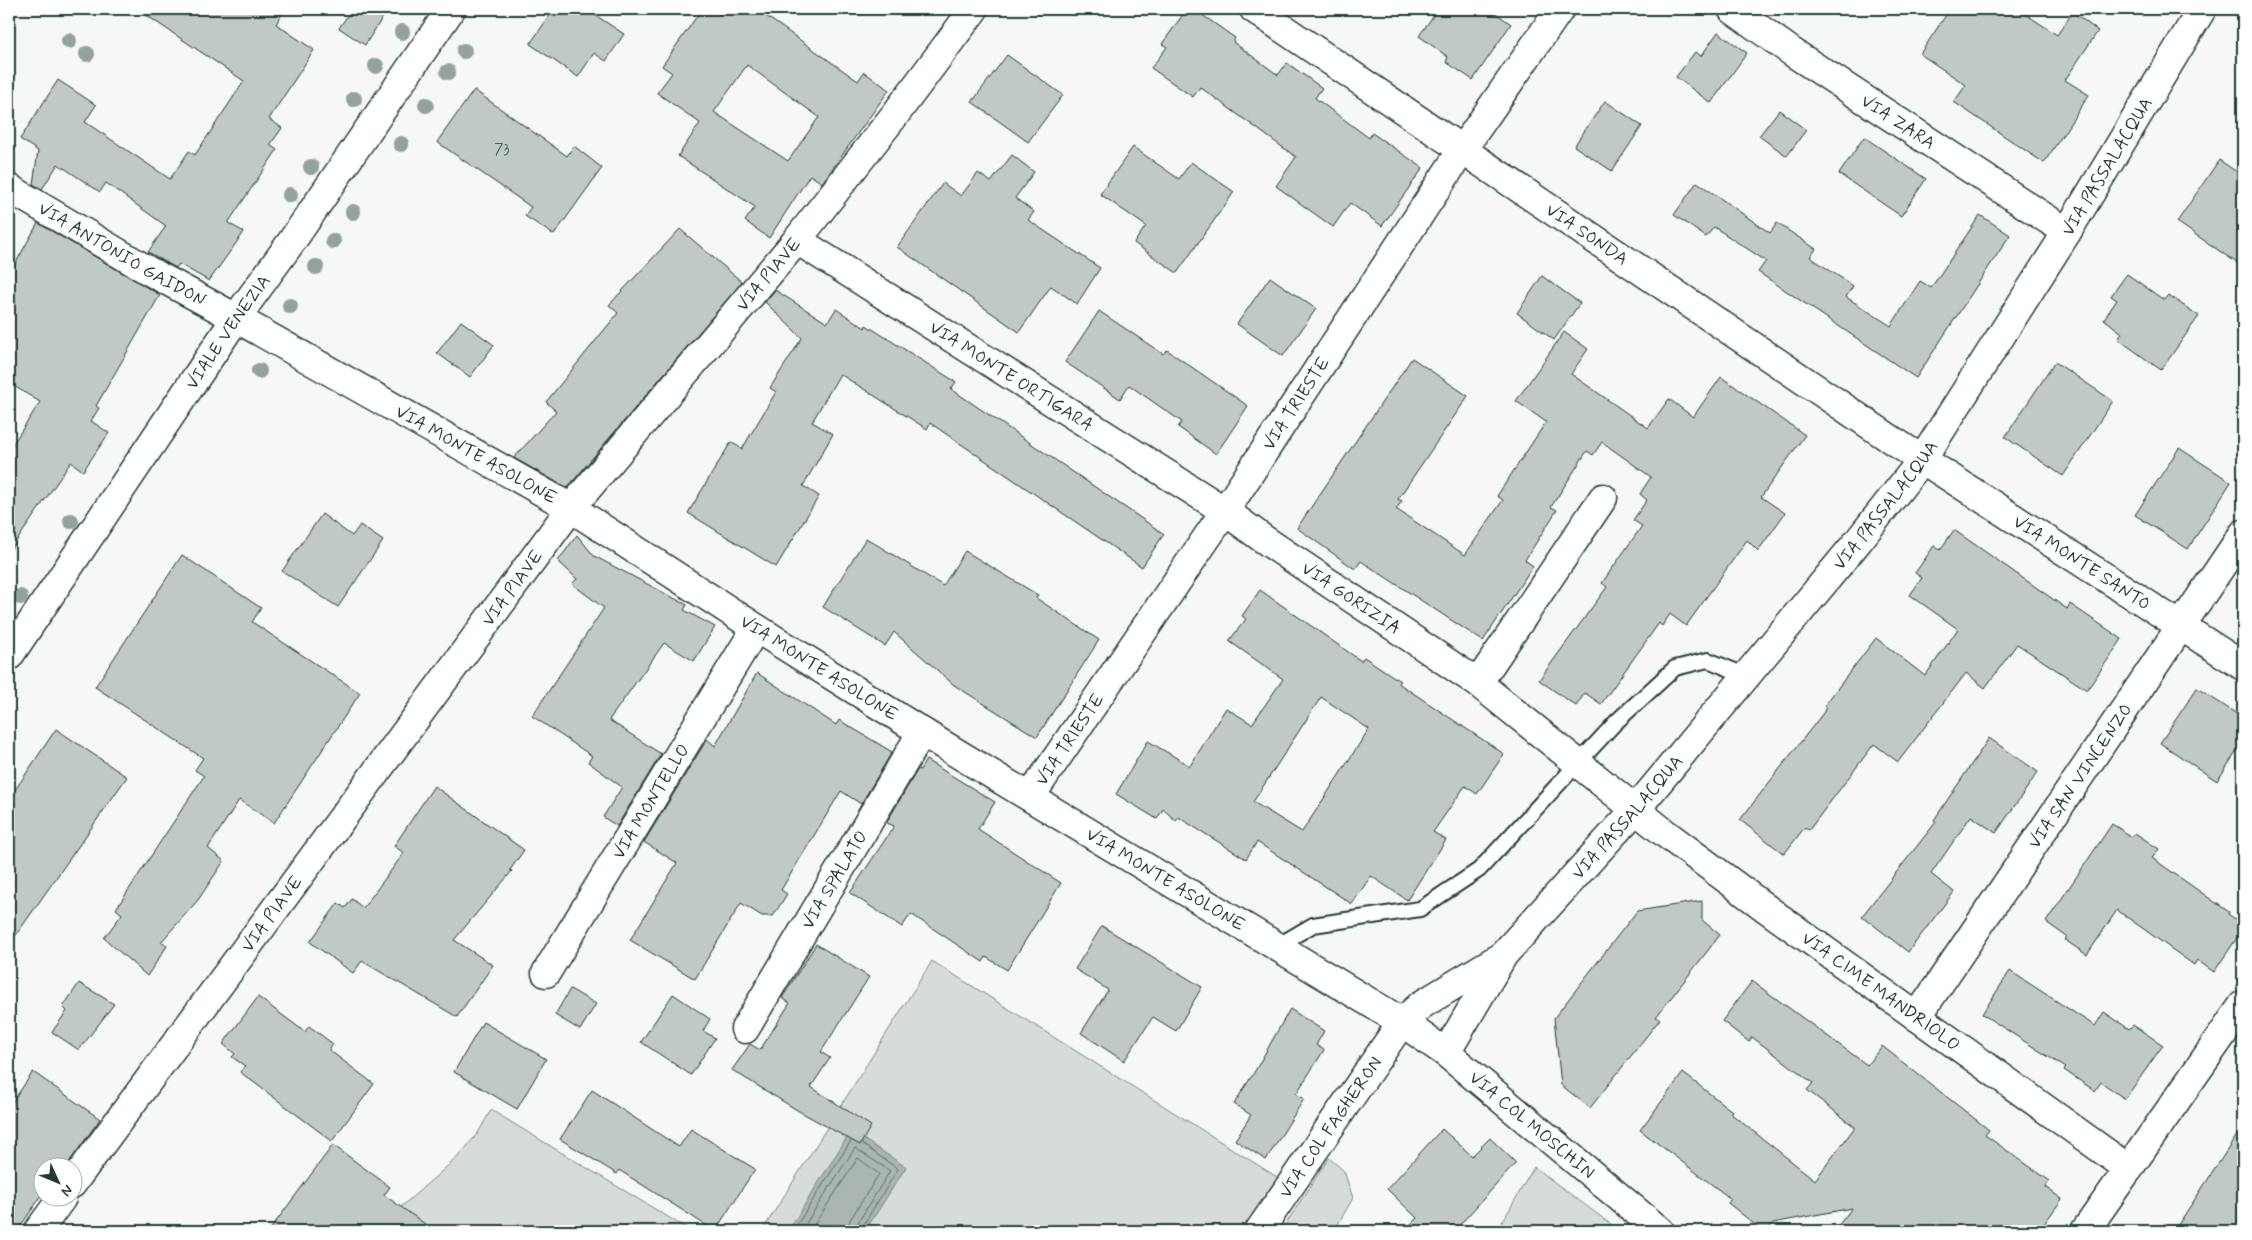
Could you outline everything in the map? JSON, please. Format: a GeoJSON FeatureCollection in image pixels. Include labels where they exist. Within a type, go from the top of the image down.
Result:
{"type":"FeatureCollection","features":[{"type":"Feature","properties":{"kind":"street","name":"VIALE VENEZIA"},"geometry":{"type":"LineString","coordinates":[[9,656],[236,318],[292,241],[451,9]]}},
{"type":"Feature","properties":{"kind":"street","name":"VIA PIAVE"},"geometry":{"type":"LineString","coordinates":[[82,1170],[571,508],[798,240],[974,9]]}},
{"type":"Feature","properties":{"kind":"street","name":"VIA SONDA"},"geometry":{"type":"LineString","coordinates":[[1254,9],[1922,460]]}},
{"type":"Feature","properties":{"kind":"street","name":"VIA TRIESTE"},"geometry":{"type":"LineString","coordinates":[[1030,796],[1225,511],[1462,150],[1560,9]]}},
{"type":"Feature","properties":{"kind":"street","name":"VIA ZARA"},"geometry":{"type":"LineString","coordinates":[[1732,9],[1792,52],[2067,232]]}},
{"type":"Feature","properties":{"kind":"street","name":"VIA PASSALACQUA"},"geometry":{"type":"LineString","coordinates":[[1504,954],[1636,809],[1747,676],[1922,460],[2067,232],[2202,9]]}},
{"type":"Feature","properties":{"kind":"street","name":"VIA ANTONIO GAIDON"},"geometry":{"type":"LineString","coordinates":[[9,188],[149,271],[236,318]]}},
{"type":"Feature","properties":{"kind":"street","name":"VIA MONTE ORTIGARA"},"geometry":{"type":"LineString","coordinates":[[798,240],[1225,511]]}},
{"type":"Feature","properties":{"kind":"street","name":"VIA MONTE ASOLONE"},"geometry":{"type":"LineString","coordinates":[[236,318],[571,508],[756,628],[922,732],[1402,1022]]}},
{"type":"Feature","properties":{"kind":"street","name":"VIA MONTE SANTO"},"geometry":{"type":"LineString","coordinates":[[1922,460],[2243,666]]}},
{"type":"Feature","properties":{"kind":"street"},"geometry":{"type":"LineString","coordinates":[[1478,683],[1603,498]]}},
{"type":"Feature","properties":{"kind":"street","name":"VIA GORIZIA"},"geometry":{"type":"LineString","coordinates":[[1225,511],[1270,544],[1478,683],[1636,809]]}},
{"type":"Feature","properties":{"kind":"street","name":"VIA SAN VINCENZO"},"geometry":{"type":"LineString","coordinates":[[1916,1017],[2243,534]]}},
{"type":"Feature","properties":{"kind":"street","name":"VIA MONTELLO"},"geometry":{"type":"LineString","coordinates":[[546,973],[756,628]]}},
{"type":"Feature","properties":{"kind":"street","name":"VIA SPALATO"},"geometry":{"type":"LineString","coordinates":[[745,1029],[922,732]]}},
{"type":"Feature","properties":{"kind":"street","name":"VIA CIME MANDRIOLO"},"geometry":{"type":"LineString","coordinates":[[1636,809],[1767,909],[2129,1168]]}},
{"type":"Feature","properties":{"kind":"street"},"geometry":{"type":"LineString","coordinates":[[1446,1053],[1504,954]]}},
{"type":"Feature","properties":{"kind":"street","name":"VIA COL FAGHERON"},"geometry":{"type":"LineString","coordinates":[[1259,1231],[1402,1022],[1420,1005],[1504,954]]}},
{"type":"Feature","properties":{"kind":"street"},"geometry":{"type":"LineString","coordinates":[[2085,1231],[2243,1005]]}},
{"type":"Feature","properties":{"kind":"street","name":"VIA COL MOSCHIN"},"geometry":{"type":"LineString","coordinates":[[1402,1022],[1446,1053],[1660,1231]]}},
{"type":"Feature","properties":{"kind":"street"},"geometry":{"type":"LineString","coordinates":[[38,1231],[55,1208]]}},
{"type":"Feature","properties":{"kind":"lane"},"geometry":{"type":"LineString","coordinates":[[1277,946],[1313,924],[1420,909],[1479,870],[1616,722],[1675,668],[1708,660],[1747,676]]}},
{"type":"Feature","properties":{"kind":"shaded area"},"geometry":{"type":"Polygon","coordinates":[[[932,961],[1285,1182],[1249,1231],[762,1231],[932,961]]]}},
{"type":"Feature","properties":{"kind":"shaded area"},"geometry":{"type":"Polygon","coordinates":[[[491,1110],[691,1231],[385,1231],[401,1207],[459,1156],[478,1133],[491,1110]]]}},
{"type":"Feature","properties":{"kind":"shaded area"},"geometry":{"type":"Polygon","coordinates":[[[1329,1158],[1344,1171],[1353,1198],[1334,1231],[1281,1231],[1329,1158]]]}},
{"type":"Feature","properties":{"kind":"shaded area"},"geometry":{"type":"Polygon","coordinates":[[[1534,1167],[1620,1231],[1497,1231],[1534,1167]]]}},
{"type":"Feature","properties":{"kind":"water"},"geometry":{"type":"Polygon","coordinates":[[[851,1131],[906,1167],[865,1231],[788,1231],[851,1131]]]}},
{"type":"Feature","properties":{"kind":"building"},"geometry":{"type":"Polygon","coordinates":[[[137,9],[285,9],[276,24],[314,50],[269,119],[282,128],[270,145],[277,150],[228,223],[244,232],[209,281],[179,264],[176,268],[148,252],[166,226],[106,183],[100,192],[58,164],[42,189],[33,184],[38,151],[20,139],[58,80],[96,105],[85,122],[170,179],[189,151],[195,155],[244,81],[137,9]]]}},
{"type":"Feature","properties":{"kind":"building"},"geometry":{"type":"Polygon","coordinates":[[[352,9],[388,9],[365,45],[339,28],[352,9]]]}},
{"type":"Feature","properties":{"kind":"building"},"geometry":{"type":"Polygon","coordinates":[[[554,9],[586,9],[624,34],[606,61],[594,53],[578,77],[530,44],[554,9]]]}},
{"type":"Feature","properties":{"kind":"building"},"geometry":{"type":"Polygon","coordinates":[[[702,9],[756,9],[858,81],[864,72],[889,90],[822,183],[810,175],[769,238],[745,221],[755,207],[678,156],[700,123],[657,93],[672,73],[662,66],[702,9]],[[747,65],[714,112],[788,161],[819,117],[747,65]]]}},
{"type":"Feature","properties":{"kind":"building"},"geometry":{"type":"Polygon","coordinates":[[[1187,9],[1194,9],[1235,38],[1233,42],[1278,75],[1287,63],[1322,88],[1315,98],[1369,138],[1372,133],[1423,168],[1382,226],[1350,203],[1333,227],[1276,186],[1296,157],[1200,87],[1193,97],[1151,68],[1167,47],[1162,44],[1187,9]]]}},
{"type":"Feature","properties":{"kind":"building"},"geometry":{"type":"Polygon","coordinates":[[[1438,9],[1490,9],[1511,24],[1473,80],[1446,62],[1448,57],[1419,36],[1438,9]]]}},
{"type":"Feature","properties":{"kind":"building"},"geometry":{"type":"Polygon","coordinates":[[[1950,9],[2018,9],[2057,35],[2073,12],[2098,31],[2065,80],[2089,95],[2044,163],[1954,102],[1966,85],[1920,54],[1950,9]]]}},
{"type":"Feature","properties":{"kind":"building"},"geometry":{"type":"Polygon","coordinates":[[[1718,32],[1747,53],[1711,103],[1676,77],[1695,52],[1701,56],[1718,32]]]}},
{"type":"Feature","properties":{"kind":"building"},"geometry":{"type":"Polygon","coordinates":[[[1007,55],[1063,95],[1028,142],[972,102],[1007,55]]]}},
{"type":"Feature","properties":{"kind":"building"},"geometry":{"type":"Polygon","coordinates":[[[474,90],[567,156],[574,146],[602,168],[554,235],[525,216],[531,207],[437,142],[474,90]]]}},
{"type":"Feature","properties":{"kind":"building"},"geometry":{"type":"Polygon","coordinates":[[[1605,101],[1642,126],[1612,171],[1574,146],[1605,101]]]}},
{"type":"Feature","properties":{"kind":"building"},"geometry":{"type":"Polygon","coordinates":[[[1779,110],[1806,130],[1787,156],[1759,136],[1779,110]]]}},
{"type":"Feature","properties":{"kind":"building"},"geometry":{"type":"Polygon","coordinates":[[[1864,137],[1926,179],[1901,216],[1839,174],[1864,137]]]}},
{"type":"Feature","properties":{"kind":"building"},"geometry":{"type":"Polygon","coordinates":[[[1133,147],[1179,179],[1191,162],[1234,192],[1177,273],[1134,243],[1146,226],[1100,194],[1133,147]]]}},
{"type":"Feature","properties":{"kind":"building"},"geometry":{"type":"Polygon","coordinates":[[[1012,155],[1034,172],[1015,198],[1034,212],[1028,220],[1100,268],[1077,304],[1051,286],[1019,332],[897,247],[943,183],[961,196],[978,173],[991,182],[1012,155]]]}},
{"type":"Feature","properties":{"kind":"building"},"geometry":{"type":"Polygon","coordinates":[[[2219,160],[2243,176],[2243,267],[2177,222],[2219,160]]]}},
{"type":"Feature","properties":{"kind":"building"},"geometry":{"type":"Polygon","coordinates":[[[1697,182],[1770,233],[1777,223],[1816,249],[1810,257],[1853,286],[1846,297],[1891,326],[1920,281],[1931,288],[1980,215],[2010,235],[1916,378],[1758,272],[1766,261],[1714,227],[1706,237],[1674,215],[1697,182]]]}},
{"type":"Feature","properties":{"kind":"building"},"geometry":{"type":"Polygon","coordinates":[[[38,223],[160,295],[96,406],[99,408],[91,421],[109,433],[83,471],[71,462],[9,552],[9,450],[40,402],[9,383],[9,275],[38,223]]]}},
{"type":"Feature","properties":{"kind":"building"},"geometry":{"type":"Polygon","coordinates":[[[680,229],[742,282],[567,488],[514,458],[556,411],[546,402],[618,313],[609,305],[680,229]]]}},
{"type":"Feature","properties":{"kind":"building"},"geometry":{"type":"Polygon","coordinates":[[[2127,274],[2164,300],[2168,295],[2199,316],[2161,370],[2118,339],[2122,333],[2104,319],[2117,300],[2111,296],[2127,274]]]}},
{"type":"Feature","properties":{"kind":"building"},"geometry":{"type":"Polygon","coordinates":[[[1542,276],[1580,303],[1554,340],[1517,313],[1542,276]]]}},
{"type":"Feature","properties":{"kind":"building"},"geometry":{"type":"Polygon","coordinates":[[[1270,277],[1316,309],[1283,356],[1237,324],[1270,277]]]}},
{"type":"Feature","properties":{"kind":"building"},"geometry":{"type":"Polygon","coordinates":[[[775,290],[827,323],[836,309],[865,328],[866,325],[956,382],[951,389],[1164,534],[1142,567],[930,423],[927,429],[840,374],[812,422],[833,434],[803,486],[819,496],[776,567],[688,513],[731,442],[742,449],[776,392],[770,388],[802,338],[765,302],[775,290]]]}},
{"type":"Feature","properties":{"kind":"building"},"geometry":{"type":"Polygon","coordinates":[[[1099,311],[1163,354],[1167,350],[1248,406],[1216,454],[1178,427],[1182,422],[1129,385],[1120,399],[1065,362],[1099,311]]]}},
{"type":"Feature","properties":{"kind":"building"},"geometry":{"type":"Polygon","coordinates":[[[461,321],[494,345],[470,377],[437,353],[461,321]]]}},
{"type":"Feature","properties":{"kind":"building"},"geometry":{"type":"Polygon","coordinates":[[[1564,332],[1588,349],[1571,374],[1648,428],[1669,399],[1693,417],[1721,377],[1805,435],[1761,497],[1785,513],[1758,551],[1747,540],[1686,626],[1670,614],[1662,626],[1659,623],[1601,704],[1585,693],[1576,706],[1539,680],[1607,587],[1602,583],[1642,526],[1633,520],[1647,500],[1640,494],[1651,477],[1602,442],[1593,455],[1587,451],[1551,507],[1557,510],[1525,560],[1533,566],[1483,641],[1361,561],[1355,569],[1297,528],[1412,358],[1468,396],[1398,499],[1402,501],[1396,509],[1465,555],[1503,500],[1497,496],[1546,422],[1516,401],[1564,332]]]}},
{"type":"Feature","properties":{"kind":"building"},"geometry":{"type":"Polygon","coordinates":[[[2055,362],[2113,401],[2063,476],[2005,437],[2055,362]]]}},
{"type":"Feature","properties":{"kind":"building"},"geometry":{"type":"Polygon","coordinates":[[[2179,448],[2231,482],[2188,549],[2135,515],[2179,448]]]}},
{"type":"Feature","properties":{"kind":"building"},"geometry":{"type":"Polygon","coordinates":[[[322,514],[352,536],[360,525],[383,541],[338,607],[282,571],[322,514]]]}},
{"type":"Feature","properties":{"kind":"building"},"geometry":{"type":"Polygon","coordinates":[[[1954,530],[2067,609],[2070,604],[2122,639],[2087,690],[2017,644],[1985,688],[1966,673],[1898,762],[1874,744],[1809,830],[1805,827],[1784,854],[1740,820],[1827,708],[1824,706],[1876,638],[1925,676],[1958,629],[1910,595],[1922,578],[1915,573],[1934,546],[1940,550],[1954,530]]]}},
{"type":"Feature","properties":{"kind":"building"},"geometry":{"type":"Polygon","coordinates":[[[577,535],[594,556],[687,605],[684,610],[715,627],[694,661],[664,643],[609,720],[661,754],[617,826],[603,817],[622,787],[588,762],[592,756],[532,716],[604,608],[572,584],[577,579],[558,561],[577,535]]]}},
{"type":"Feature","properties":{"kind":"building"},"geometry":{"type":"Polygon","coordinates":[[[866,538],[943,586],[965,551],[1038,595],[1036,598],[1099,640],[1037,737],[954,685],[894,632],[885,646],[823,607],[866,538]]]}},
{"type":"Feature","properties":{"kind":"building"},"geometry":{"type":"Polygon","coordinates":[[[182,555],[261,608],[252,622],[360,693],[274,823],[239,800],[208,848],[224,861],[198,900],[161,942],[167,946],[147,976],[104,938],[122,914],[116,909],[204,776],[195,770],[203,758],[95,687],[182,555]]]}},
{"type":"Feature","properties":{"kind":"building"},"geometry":{"type":"Polygon","coordinates":[[[1260,590],[1361,661],[1364,657],[1400,681],[1398,683],[1504,754],[1477,794],[1465,786],[1433,832],[1446,840],[1407,900],[1371,876],[1352,904],[1257,842],[1246,859],[1178,817],[1176,821],[1163,809],[1157,819],[1116,794],[1148,741],[1190,766],[1226,708],[1252,724],[1283,679],[1229,641],[1246,619],[1242,616],[1260,590]],[[1321,697],[1253,802],[1302,832],[1369,729],[1321,697]]]}},
{"type":"Feature","properties":{"kind":"building"},"geometry":{"type":"Polygon","coordinates":[[[757,673],[836,725],[839,720],[892,752],[861,804],[841,791],[781,890],[787,894],[773,916],[762,916],[741,903],[695,979],[630,940],[677,863],[644,842],[707,739],[715,746],[757,673]]]}},
{"type":"Feature","properties":{"kind":"building"},"geometry":{"type":"Polygon","coordinates":[[[2197,688],[2243,718],[2243,742],[2217,781],[2160,743],[2197,688]]]}},
{"type":"Feature","properties":{"kind":"building"},"geometry":{"type":"Polygon","coordinates":[[[56,729],[127,777],[9,945],[9,799],[56,729]]]}},
{"type":"Feature","properties":{"kind":"building"},"geometry":{"type":"Polygon","coordinates":[[[1989,738],[2038,772],[1996,833],[1971,816],[1931,874],[1954,892],[1908,952],[1862,916],[1936,822],[1934,820],[1989,738]]]}},
{"type":"Feature","properties":{"kind":"building"},"geometry":{"type":"Polygon","coordinates":[[[926,760],[995,802],[978,829],[1061,883],[1007,970],[986,957],[983,962],[911,914],[902,927],[850,893],[894,826],[887,823],[888,820],[918,769],[920,770],[926,760]]]}},
{"type":"Feature","properties":{"kind":"building"},"geometry":{"type":"Polygon","coordinates":[[[434,786],[524,850],[510,870],[512,871],[454,940],[493,965],[457,1017],[362,961],[353,973],[310,942],[338,903],[345,908],[352,899],[363,908],[404,853],[394,846],[434,786]]]}},
{"type":"Feature","properties":{"kind":"building"},"geometry":{"type":"Polygon","coordinates":[[[2112,824],[2132,837],[2135,833],[2159,849],[2152,858],[2229,912],[2228,914],[2243,925],[2243,929],[2214,972],[2197,960],[2194,965],[2117,910],[2087,955],[2065,940],[2067,937],[2046,922],[2112,824]]]}},
{"type":"Feature","properties":{"kind":"building"},"geometry":{"type":"Polygon","coordinates":[[[1702,901],[1702,920],[1720,935],[1656,1017],[1660,1019],[1590,1108],[1561,1085],[1554,1018],[1637,911],[1702,901]]]}},
{"type":"Feature","properties":{"kind":"building"},"geometry":{"type":"Polygon","coordinates":[[[1102,926],[1202,987],[1176,1031],[1153,1017],[1124,1061],[1081,1033],[1108,990],[1075,969],[1102,926]]]}},
{"type":"Feature","properties":{"kind":"building"},"geometry":{"type":"Polygon","coordinates":[[[816,944],[869,977],[821,1052],[830,1058],[811,1087],[871,1126],[860,1145],[797,1110],[732,1070],[750,1044],[760,1050],[790,1003],[782,998],[816,944]]]}},
{"type":"Feature","properties":{"kind":"building"},"geometry":{"type":"Polygon","coordinates":[[[2010,971],[2095,1026],[2104,1012],[2129,1029],[2133,1025],[2163,1045],[2125,1099],[2101,1082],[2095,1091],[2064,1070],[2066,1068],[1982,1014],[2010,971]]]}},
{"type":"Feature","properties":{"kind":"building"},"geometry":{"type":"Polygon","coordinates":[[[1752,981],[1867,1065],[1882,1046],[1989,1130],[1985,1135],[2050,1181],[2045,1187],[2062,1199],[2039,1231],[1834,1231],[1852,1208],[1773,1223],[1766,1231],[1763,1231],[1728,1203],[1731,1199],[1640,1130],[1683,1073],[1815,1180],[1855,1127],[1807,1090],[1813,1083],[1752,1037],[1749,1042],[1722,1021],[1752,981]]]}},
{"type":"Feature","properties":{"kind":"building"},"geometry":{"type":"Polygon","coordinates":[[[79,983],[114,1004],[79,1050],[52,1032],[67,1011],[63,1007],[79,983]]]}},
{"type":"Feature","properties":{"kind":"building"},"geometry":{"type":"Polygon","coordinates":[[[570,989],[596,1004],[580,1030],[555,1015],[570,989]]]}},
{"type":"Feature","properties":{"kind":"building"},"geometry":{"type":"Polygon","coordinates":[[[673,994],[710,1019],[703,1031],[715,1038],[691,1075],[641,1042],[673,994]]]}},
{"type":"Feature","properties":{"kind":"building"},"geometry":{"type":"Polygon","coordinates":[[[258,997],[305,1032],[309,1026],[333,1044],[329,1050],[374,1084],[332,1141],[240,1072],[245,1066],[232,1057],[235,1054],[223,1044],[258,997]]]}},
{"type":"Feature","properties":{"kind":"building"},"geometry":{"type":"Polygon","coordinates":[[[1290,1009],[1324,1031],[1316,1045],[1324,1050],[1296,1094],[1304,1099],[1266,1160],[1235,1140],[1251,1115],[1234,1104],[1290,1009]]]}},
{"type":"Feature","properties":{"kind":"building"},"geometry":{"type":"Polygon","coordinates":[[[483,1022],[546,1059],[517,1109],[454,1072],[483,1022]]]}},
{"type":"Feature","properties":{"kind":"building"},"geometry":{"type":"Polygon","coordinates":[[[33,1072],[100,1119],[72,1158],[32,1158],[33,1208],[17,1231],[9,1231],[9,1107],[33,1072]]]}},
{"type":"Feature","properties":{"kind":"building"},"geometry":{"type":"Polygon","coordinates":[[[592,1090],[679,1147],[691,1129],[755,1169],[715,1231],[619,1170],[617,1174],[560,1139],[592,1090]]]}},
{"type":"Feature","properties":{"kind":"building"},"geometry":{"type":"Polygon","coordinates":[[[2243,1126],[2243,1231],[2174,1231],[2243,1126]]]}},
{"type":"Feature","properties":{"kind":"building"},"geometry":{"type":"Polygon","coordinates":[[[1442,1129],[1472,1156],[1490,1138],[1516,1163],[1454,1231],[1404,1231],[1417,1218],[1387,1189],[1442,1129]]]}},
{"type":"Feature","properties":{"kind":"building"},"geometry":{"type":"Polygon","coordinates":[[[333,1145],[390,1187],[384,1195],[435,1231],[269,1231],[333,1145]]]}}]}
